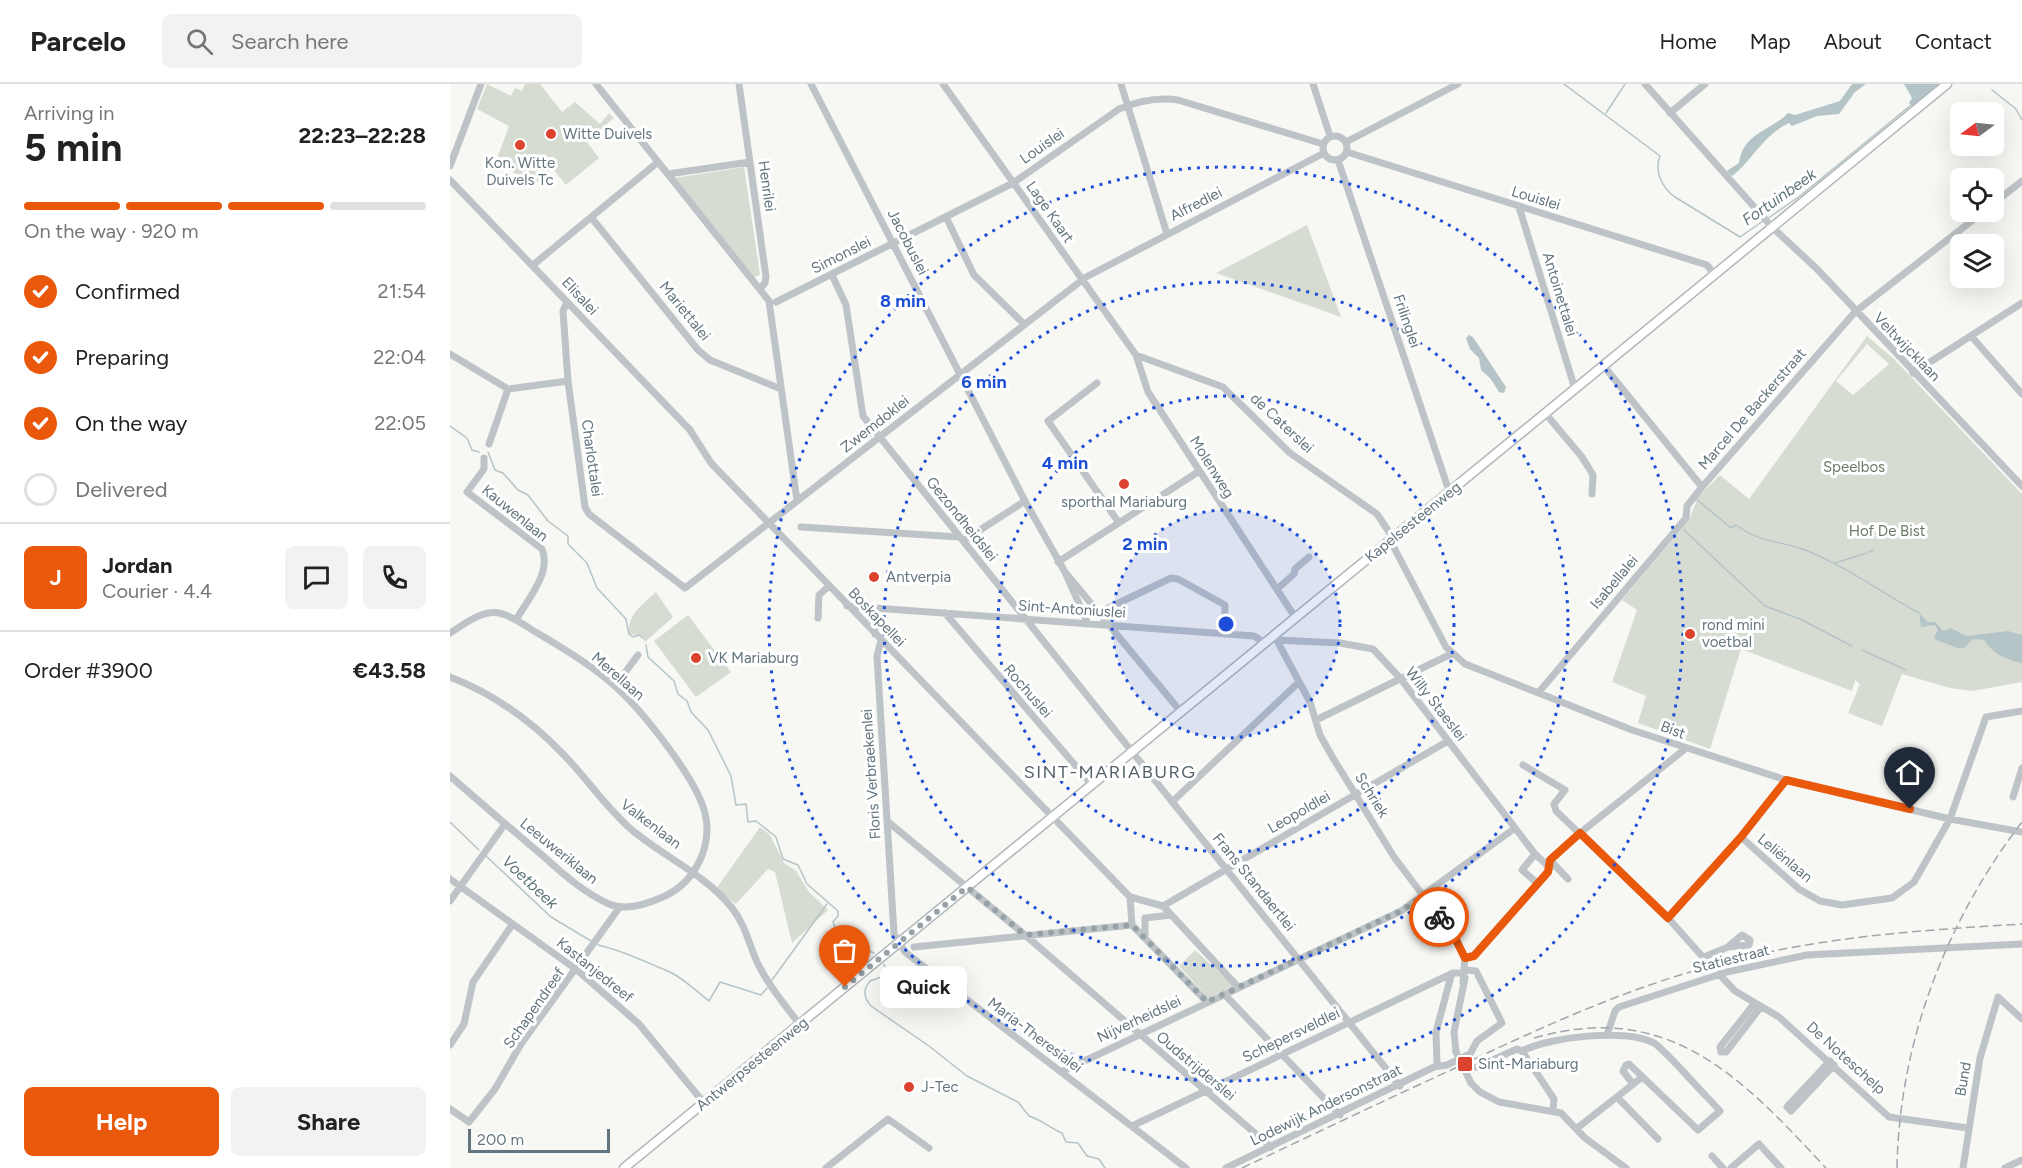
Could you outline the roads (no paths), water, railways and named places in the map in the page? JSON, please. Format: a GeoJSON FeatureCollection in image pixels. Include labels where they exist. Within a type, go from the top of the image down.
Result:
{"type":"FeatureCollection","features":[{"type":"Feature","properties":{"kind":"main road","name":"Kapelsesteenweg"},"geometry":{"type":"LineString","coordinates":[[878,959],[1265,643],[1276,637],[1295,617],[1947,84]]}},
{"type":"Feature","properties":{"kind":"main road","name":"Antwerpsesteenweg"},"geometry":{"type":"LineString","coordinates":[[624,1168],[878,959]]}},
{"type":"Feature","properties":{"kind":"street"},"geometry":{"type":"LineString","coordinates":[[450,166],[481,84]]}},
{"type":"Feature","properties":{"kind":"street"},"geometry":{"type":"LineString","coordinates":[[596,84],[773,303],[781,389],[797,501]]}},
{"type":"Feature","properties":{"kind":"street","name":"Henrilei"},"geometry":{"type":"LineString","coordinates":[[739,84],[766,277],[760,289]]}},
{"type":"Feature","properties":{"kind":"street","name":"Jacobuslei"},"geometry":{"type":"LineString","coordinates":[[811,84],[1058,562],[1181,712]]}},
{"type":"Feature","properties":{"kind":"street","name":"Lage Kaart"},"geometry":{"type":"LineString","coordinates":[[943,84],[1136,354]]}},
{"type":"Feature","properties":{"kind":"street"},"geometry":{"type":"LineString","coordinates":[[1121,84],[1167,234]]}},
{"type":"Feature","properties":{"kind":"street"},"geometry":{"type":"LineString","coordinates":[[1313,84],[1330,136]]}},
{"type":"Feature","properties":{"kind":"street"},"geometry":{"type":"LineString","coordinates":[[1346,142],[1458,84]]}},
{"type":"Feature","properties":{"kind":"street","name":"Veltwijcklaan"},"geometry":{"type":"LineString","coordinates":[[1645,84],[1772,227],[1817,269],[1855,312],[2022,486]]}},
{"type":"Feature","properties":{"kind":"street"},"geometry":{"type":"LineString","coordinates":[[1670,113],[1706,84]]}},
{"type":"Feature","properties":{"kind":"street","name":"Louislei"},"geometry":{"type":"LineString","coordinates":[[1013,183],[1128,105],[1152,99],[1178,100],[1323,144]]}},
{"type":"Feature","properties":{"kind":"street"},"geometry":{"type":"LineString","coordinates":[[1330,136],[1340,136],[1346,142],[1347,152],[1338,160],[1330,159],[1324,153],[1323,144],[1330,136]]}},
{"type":"Feature","properties":{"kind":"street","name":"Louislei"},"geometry":{"type":"LineString","coordinates":[[1347,152],[1707,265],[1714,274]]}},
{"type":"Feature","properties":{"kind":"street","name":"Alfredlei"},"geometry":{"type":"LineString","coordinates":[[1082,280],[1324,153]]}},
{"type":"Feature","properties":{"kind":"street","name":"Frilinglei"},"geometry":{"type":"LineString","coordinates":[[1338,160],[1449,491]]}},
{"type":"Feature","properties":{"kind":"street"},"geometry":{"type":"LineString","coordinates":[[533,265],[658,162]]}},
{"type":"Feature","properties":{"kind":"street"},"geometry":{"type":"LineString","coordinates":[[668,174],[750,162]]}},
{"type":"Feature","properties":{"kind":"street","name":"Elisalei"},"geometry":{"type":"LineString","coordinates":[[450,180],[690,430]]}},
{"type":"Feature","properties":{"kind":"street"},"geometry":{"type":"LineString","coordinates":[[2004,195],[2022,181]]}},
{"type":"Feature","properties":{"kind":"street","name":"Simonslei"},"geometry":{"type":"LineString","coordinates":[[773,303],[1013,183]]}},
{"type":"Feature","properties":{"kind":"street","name":"Antoinettalei"},"geometry":{"type":"LineString","coordinates":[[1519,207],[1575,389]]}},
{"type":"Feature","properties":{"kind":"street","name":"Mariettalei"},"geometry":{"type":"LineString","coordinates":[[591,217],[704,355],[716,363],[781,389]]}},
{"type":"Feature","properties":{"kind":"street"},"geometry":{"type":"LineString","coordinates":[[946,217],[974,275],[1024,324]]}},
{"type":"Feature","properties":{"kind":"street","name":"Marcel De Backerstraat"},"geometry":{"type":"LineString","coordinates":[[1604,365],[1702,487],[1855,312],[1970,222]]}},
{"type":"Feature","properties":{"kind":"street","name":"Gezondheidslei"},"geometry":{"type":"LineString","coordinates":[[832,275],[846,305],[861,408],[880,438],[1133,751]]}},
{"type":"Feature","properties":{"kind":"street","name":"Zwemdoklei"},"geometry":{"type":"LineString","coordinates":[[695,581],[1082,280]]}},
{"type":"Feature","properties":{"kind":"street","name":"Charlottalei"},"geometry":{"type":"LineString","coordinates":[[567,302],[563,311],[568,381],[585,507],[589,514],[672,577],[683,584],[695,581]]}},
{"type":"Feature","properties":{"kind":"street"},"geometry":{"type":"LineString","coordinates":[[1913,373],[2022,303]]}},
{"type":"Feature","properties":{"kind":"street"},"geometry":{"type":"LineString","coordinates":[[1971,336],[2022,394]]}},
{"type":"Feature","properties":{"kind":"street"},"geometry":{"type":"LineString","coordinates":[[450,354],[508,389],[568,381]]}},
{"type":"Feature","properties":{"kind":"street","name":"Molenweg"},"geometry":{"type":"LineString","coordinates":[[1136,354],[1148,392],[1295,617]]}},
{"type":"Feature","properties":{"kind":"street","name":"de Caterslei"},"geometry":{"type":"LineString","coordinates":[[1136,354],[1223,387],[1290,453],[1377,514],[1392,539]]}},
{"type":"Feature","properties":{"kind":"street"},"geometry":{"type":"LineString","coordinates":[[1097,382],[1048,421],[1119,523]]}},
{"type":"Feature","properties":{"kind":"street"},"geometry":{"type":"LineString","coordinates":[[489,444],[508,389]]}},
{"type":"Feature","properties":{"kind":"street"},"geometry":{"type":"LineString","coordinates":[[1545,413],[1582,457],[1593,475],[1592,494]]}},
{"type":"Feature","properties":{"kind":"street","name":"Boskapellei"},"geometry":{"type":"LineString","coordinates":[[690,430],[711,463],[1130,897]]}},
{"type":"Feature","properties":{"kind":"street","name":"Kauwenlaan"},"geometry":{"type":"LineString","coordinates":[[484,458],[484,469],[467,492],[542,549],[546,560],[544,570],[516,620]]}},
{"type":"Feature","properties":{"kind":"street"},"geometry":{"type":"LineString","coordinates":[[1058,562],[1198,471]]}},
{"type":"Feature","properties":{"kind":"street","name":"Isabellalei"},"geometry":{"type":"LineString","coordinates":[[1539,692],[1686,518],[1687,506],[1702,487]]}},
{"type":"Feature","properties":{"kind":"street"},"geometry":{"type":"LineString","coordinates":[[801,527],[961,539],[1025,501]]}},
{"type":"Feature","properties":{"kind":"street"},"geometry":{"type":"LineString","coordinates":[[1316,720],[1451,654],[1392,539]]}},
{"type":"Feature","properties":{"kind":"street"},"geometry":{"type":"LineString","coordinates":[[1277,589],[1309,556]]}},
{"type":"Feature","properties":{"kind":"street","name":"Jacobuslei"},"geometry":{"type":"LineString","coordinates":[[1065,572],[1088,624]]}},
{"type":"Feature","properties":{"kind":"street"},"geometry":{"type":"LineString","coordinates":[[1100,612],[1162,580],[1178,579],[1225,605],[1224,634]]}},
{"type":"Feature","properties":{"kind":"street"},"geometry":{"type":"LineString","coordinates":[[818,618],[819,595],[829,586]]}},
{"type":"Feature","properties":{"kind":"street","name":"Sint-Antoniuslei"},"geometry":{"type":"LineString","coordinates":[[847,606],[1254,636],[1265,643]]}},
{"type":"Feature","properties":{"kind":"street"},"geometry":{"type":"LineString","coordinates":[[874,608],[875,634]]}},
{"type":"Feature","properties":{"kind":"street","name":"Merellaan"},"geometry":{"type":"LineString","coordinates":[[450,632],[492,612],[516,620],[558,645],[632,702],[666,745],[691,784],[705,812],[708,836],[704,853],[693,872]]}},
{"type":"Feature","properties":{"kind":"street","name":"Rochuslei"},"geometry":{"type":"LineString","coordinates":[[945,613],[1092,785]]}},
{"type":"Feature","properties":{"kind":"street","name":"Willy Staeslei"},"geometry":{"type":"LineString","coordinates":[[1276,637],[1368,646],[1400,678],[1535,854],[1568,879]]}},
{"type":"Feature","properties":{"kind":"street","name":"Schriek"},"geometry":{"type":"LineString","coordinates":[[1276,637],[1299,682],[1316,720],[1320,735],[1394,857],[1455,938],[1465,959],[1454,1032],[1456,1052],[1471,1083],[1479,1092],[1499,1102],[1553,1110]]}},
{"type":"Feature","properties":{"kind":"street","name":"Floris Verbraekenlei"},"geometry":{"type":"LineString","coordinates":[[881,640],[877,656],[892,907],[897,943]]}},
{"type":"Feature","properties":{"kind":"street","name":"Bist"},"geometry":{"type":"LineString","coordinates":[[1451,654],[1466,664],[1685,749],[1786,780],[1950,819],[2022,832]]}},
{"type":"Feature","properties":{"kind":"street"},"geometry":{"type":"LineString","coordinates":[[615,687],[638,655]]}},
{"type":"Feature","properties":{"kind":"street","name":"Valkenlaan"},"geometry":{"type":"LineString","coordinates":[[450,677],[488,695],[542,734],[573,765],[609,809],[634,831],[693,872],[732,907],[742,924],[768,984],[800,1025]]}},
{"type":"Feature","properties":{"kind":"street"},"geometry":{"type":"LineString","coordinates":[[1172,802],[1299,682]]}},
{"type":"Feature","properties":{"kind":"street","name":"Leliënlaan"},"geometry":{"type":"LineString","coordinates":[[1741,837],[1799,889],[1820,901],[1842,905],[1892,898],[1914,882],[1950,819],[1986,717],[2022,711]]}},
{"type":"Feature","properties":{"kind":"street","name":"Leopoldlei"},"geometry":{"type":"LineString","coordinates":[[1163,906],[1448,741]]}},
{"type":"Feature","properties":{"kind":"street"},"geometry":{"type":"LineString","coordinates":[[1465,959],[1474,956],[1537,883],[1550,864],[1580,833],[1685,749]]}},
{"type":"Feature","properties":{"kind":"street","name":"Frans Standaertlei"},"geometry":{"type":"LineString","coordinates":[[1133,751],[1400,1086]]}},
{"type":"Feature","properties":{"kind":"street"},"geometry":{"type":"LineString","coordinates":[[1523,765],[1565,790],[1554,804],[1556,811],[1668,918],[1703,956],[1728,947]]}},
{"type":"Feature","properties":{"kind":"street"},"geometry":{"type":"LineString","coordinates":[[2013,797],[2022,768]]}},
{"type":"Feature","properties":{"kind":"street","name":"Leeuweriklaan"},"geometry":{"type":"LineString","coordinates":[[450,777],[575,884],[619,908]]}},
{"type":"Feature","properties":{"kind":"street"},"geometry":{"type":"LineString","coordinates":[[1668,918],[1741,837],[1786,780]]}},
{"type":"Feature","properties":{"kind":"street","name":"Oudstrijderslei"},"geometry":{"type":"LineString","coordinates":[[887,821],[1025,935],[1271,1147]]}},
{"type":"Feature","properties":{"kind":"street"},"geometry":{"type":"LineString","coordinates":[[450,901],[505,824]]}},
{"type":"Feature","properties":{"kind":"street","name":"Nijverheidslei"},"geometry":{"type":"LineString","coordinates":[[1061,1072],[1401,911],[1515,828]]}},
{"type":"Feature","properties":{"kind":"street"},"geometry":{"type":"LineString","coordinates":[[1535,854],[1522,870],[1537,883]]}},
{"type":"Feature","properties":{"kind":"street"},"geometry":{"type":"LineString","coordinates":[[619,908],[650,903],[674,892],[693,872]]}},
{"type":"Feature","properties":{"kind":"street","name":"Kastanjedreef"},"geometry":{"type":"LineString","coordinates":[[450,879],[459,888],[577,970],[639,1024],[704,1103]]}},
{"type":"Feature","properties":{"kind":"street"},"geometry":{"type":"LineString","coordinates":[[1207,1002],[1132,925],[1130,897],[1163,906],[1238,987]]}},
{"type":"Feature","properties":{"kind":"street","name":"Schapendreef"},"geometry":{"type":"LineString","coordinates":[[450,1108],[469,1122],[495,1089],[521,1044],[577,970],[619,908]]}},
{"type":"Feature","properties":{"kind":"street"},"geometry":{"type":"LineString","coordinates":[[1145,938],[1145,918],[1171,915]]}},
{"type":"Feature","properties":{"kind":"street"},"geometry":{"type":"LineString","coordinates":[[450,1045],[465,1024],[473,982],[512,925]]}},
{"type":"Feature","properties":{"kind":"street"},"geometry":{"type":"LineString","coordinates":[[914,947],[1132,925]]}},
{"type":"Feature","properties":{"kind":"street","name":"Maria-Theresialei"},"geometry":{"type":"LineString","coordinates":[[897,943],[932,974],[1186,1168]]}},
{"type":"Feature","properties":{"kind":"street","name":"Statiestraat"},"geometry":{"type":"LineString","coordinates":[[1607,1035],[1615,1011],[1619,1007],[1719,974],[1819,954],[2022,944]]}},
{"type":"Feature","properties":{"kind":"street","name":"Schepersveldlei"},"geometry":{"type":"LineString","coordinates":[[1132,1126],[1349,1021],[1464,971]]}},
{"type":"Feature","properties":{"kind":"street","name":"Lodewijk Andersonstraat"},"geometry":{"type":"LineString","coordinates":[[1226,1168],[1400,1086],[1437,1066],[1447,1065],[1470,1054],[1477,1041],[1500,1027],[1501,1017],[1476,971],[1464,971]]}},
{"type":"Feature","properties":{"kind":"street","name":"De Noteschelp"},"geometry":{"type":"LineString","coordinates":[[1719,974],[1734,991],[1779,1017],[1889,1117],[1968,1128]]}},
{"type":"Feature","properties":{"kind":"street"},"geometry":{"type":"LineString","coordinates":[[1437,1066],[1436,1032],[1451,975]]}},
{"type":"Feature","properties":{"kind":"street"},"geometry":{"type":"LineString","coordinates":[[1224,994],[1340,1115]]}},
{"type":"Feature","properties":{"kind":"street","name":"Bund"},"geometry":{"type":"LineString","coordinates":[[1963,1168],[1980,1058],[1998,997],[2022,1019]]}},
{"type":"Feature","properties":{"kind":"street"},"geometry":{"type":"LineString","coordinates":[[1757,1006],[1726,1052],[1721,1052],[1720,1047],[1757,1006]]}},
{"type":"Feature","properties":{"kind":"street"},"geometry":{"type":"LineString","coordinates":[[1477,1067],[1517,1049],[1522,1051],[1565,1038],[1607,1035],[1653,1043],[1720,1111],[1698,1130],[1641,1078],[1629,1064],[1624,1066],[1623,1071],[1633,1084]]}},
{"type":"Feature","properties":{"kind":"street"},"geometry":{"type":"LineString","coordinates":[[1522,1051],[1554,1099],[1553,1110],[1567,1117],[1576,1129],[1626,1168]]}},
{"type":"Feature","properties":{"kind":"street"},"geometry":{"type":"LineString","coordinates":[[1832,1063],[1791,1111],[1787,1107],[1832,1063]]}},
{"type":"Feature","properties":{"kind":"street"},"geometry":{"type":"LineString","coordinates":[[1576,1129],[1641,1078]]}},
{"type":"Feature","properties":{"kind":"street"},"geometry":{"type":"LineString","coordinates":[[1617,1097],[1658,1139]]}},
{"type":"Feature","properties":{"kind":"street"},"geometry":{"type":"LineString","coordinates":[[826,1168],[888,1119],[929,1148]]}},
{"type":"Feature","properties":{"kind":"street"},"geometry":{"type":"LineString","coordinates":[[1731,1168],[1759,1144],[1781,1168]]}},
{"type":"Feature","properties":{"kind":"street"},"geometry":{"type":"LineString","coordinates":[[1712,1156],[1723,1168]]}},
{"type":"Feature","properties":{"kind":"street"},"geometry":{"type":"LineString","coordinates":[[2005,1168],[2022,1160]]}},
{"type":"Feature","properties":{"kind":"waterway","name":"Fortuinbeek"},"geometry":{"type":"LineString","coordinates":[[1564,84],[1660,156],[1658,162],[1660,179],[1675,197],[1740,237],[1763,221]]}},
{"type":"Feature","properties":{"kind":"waterway"},"geometry":{"type":"LineString","coordinates":[[1606,113],[1625,84]]}},
{"type":"Feature","properties":{"kind":"waterway","name":"Fortuinbeek"},"geometry":{"type":"LineString","coordinates":[[1992,90],[2016,109],[2022,120]]}},
{"type":"Feature","properties":{"kind":"waterway","name":"Fortuinbeek"},"geometry":{"type":"LineString","coordinates":[[1767,219],[1800,196],[1911,105]]}},
{"type":"Feature","properties":{"kind":"waterway"},"geometry":{"type":"LineString","coordinates":[[450,426],[467,438],[472,450],[479,452]]}},
{"type":"Feature","properties":{"kind":"waterway"},"geometry":{"type":"LineString","coordinates":[[488,452],[495,470],[503,473],[518,490],[528,495],[548,521],[568,536],[568,544],[587,563],[597,588],[626,619],[629,634],[643,638]]}},
{"type":"Feature","properties":{"kind":"waterway"},"geometry":{"type":"LineString","coordinates":[[1696,499],[1731,528],[1736,525],[1762,539],[1796,547],[1820,556],[1919,613]]}},
{"type":"Feature","properties":{"kind":"waterway"},"geometry":{"type":"LineString","coordinates":[[1684,530],[1765,606],[1800,619],[1852,646]]}},
{"type":"Feature","properties":{"kind":"waterway"},"geometry":{"type":"LineString","coordinates":[[1869,552],[1873,550]]}},
{"type":"Feature","properties":{"kind":"waterway"},"geometry":{"type":"LineString","coordinates":[[1835,563],[1867,553]]}},
{"type":"Feature","properties":{"kind":"waterway"},"geometry":{"type":"LineString","coordinates":[[646,645],[648,657],[674,681],[678,694],[687,701],[691,712],[708,730],[731,776],[736,805],[746,804],[748,822],[756,821],[776,837],[783,859],[798,865],[807,884],[838,911],[838,916],[833,922],[837,932],[852,931],[861,948],[874,953]]}},
{"type":"Feature","properties":{"kind":"waterway"},"geometry":{"type":"LineString","coordinates":[[1862,650],[1906,670]]}},
{"type":"Feature","properties":{"kind":"waterway","name":"Voetbeek"},"geometry":{"type":"LineString","coordinates":[[450,822],[479,850]]}},
{"type":"Feature","properties":{"kind":"waterway","name":"Voetbeek"},"geometry":{"type":"LineString","coordinates":[[486,856],[551,917],[591,941]]}},
{"type":"Feature","properties":{"kind":"waterway","name":"Voetbeek"},"geometry":{"type":"LineString","coordinates":[[772,980],[827,904]]}},
{"type":"Feature","properties":{"kind":"waterway","name":"Voetbeek"},"geometry":{"type":"LineString","coordinates":[[598,945],[671,972],[709,1001],[720,982],[761,995],[767,988]]}},
{"type":"Feature","properties":{"kind":"waterway"},"geometry":{"type":"LineString","coordinates":[[884,964],[886,970],[884,976],[870,981],[865,990],[871,1006],[929,1046],[967,1076],[1018,1102],[1029,1116],[1062,1133],[1066,1142],[1078,1143],[1087,1156],[1099,1159],[1105,1168]]}},
{"type":"Feature","properties":{"kind":"railway"},"geometry":{"type":"LineString","coordinates":[[1897,1168],[1900,1121],[1907,1075],[1917,1030],[1932,985],[1971,900],[1995,860],[2022,822]]}},
{"type":"Feature","properties":{"kind":"railway"},"geometry":{"type":"LineString","coordinates":[[1242,1168],[1555,1022],[1661,981],[1734,960],[1805,945],[1913,932],[2022,924]]}},
{"type":"Feature","properties":{"kind":"railway"},"geometry":{"type":"LineString","coordinates":[[1534,1038],[1582,1029],[1625,1029],[1664,1038],[1699,1055],[1732,1077],[1764,1104],[1826,1168]]}},
{"type":"Feature","properties":{"kind":"place","name":"Witte Duivels"},"geometry":{"type":"Point","coordinates":[551,134]}},
{"type":"Feature","properties":{"kind":"place","name":"Kon. Witte Duivels Tc"},"geometry":{"type":"Point","coordinates":[520,145]}},
{"type":"Feature","properties":{"kind":"place","name":"sporthal Mariaburg"},"geometry":{"type":"Point","coordinates":[1124,484]}},
{"type":"Feature","properties":{"kind":"place","name":"Antverpia"},"geometry":{"type":"Point","coordinates":[874,577]}},
{"type":"Feature","properties":{"kind":"place","name":"rond mini voetbal"},"geometry":{"type":"Point","coordinates":[1690,634]}},
{"type":"Feature","properties":{"kind":"place","name":"VK Mariaburg"},"geometry":{"type":"Point","coordinates":[696,658]}},
{"type":"Feature","properties":{"kind":"place","name":"Quick"},"geometry":{"type":"Point","coordinates":[845,987]}},
{"type":"Feature","properties":{"kind":"place","name":"Sint-Mariaburg"},"geometry":{"type":"Point","coordinates":[1465,1064]}},
{"type":"Feature","properties":{"kind":"place","name":"J-Tec"},"geometry":{"type":"Point","coordinates":[909,1087]}},
{"type":"Feature","properties":{"kind":"district","name":"SINT-MARIABURG"},"geometry":{"type":"Point","coordinates":[1110,772]}},
{"type":"Feature","properties":{"kind":"park label","name":"Speelbos"},"geometry":{"type":"Point","coordinates":[1854,467]}},
{"type":"Feature","properties":{"kind":"park label","name":"Hof De Bist"},"geometry":{"type":"Point","coordinates":[1887,531]}}]}
